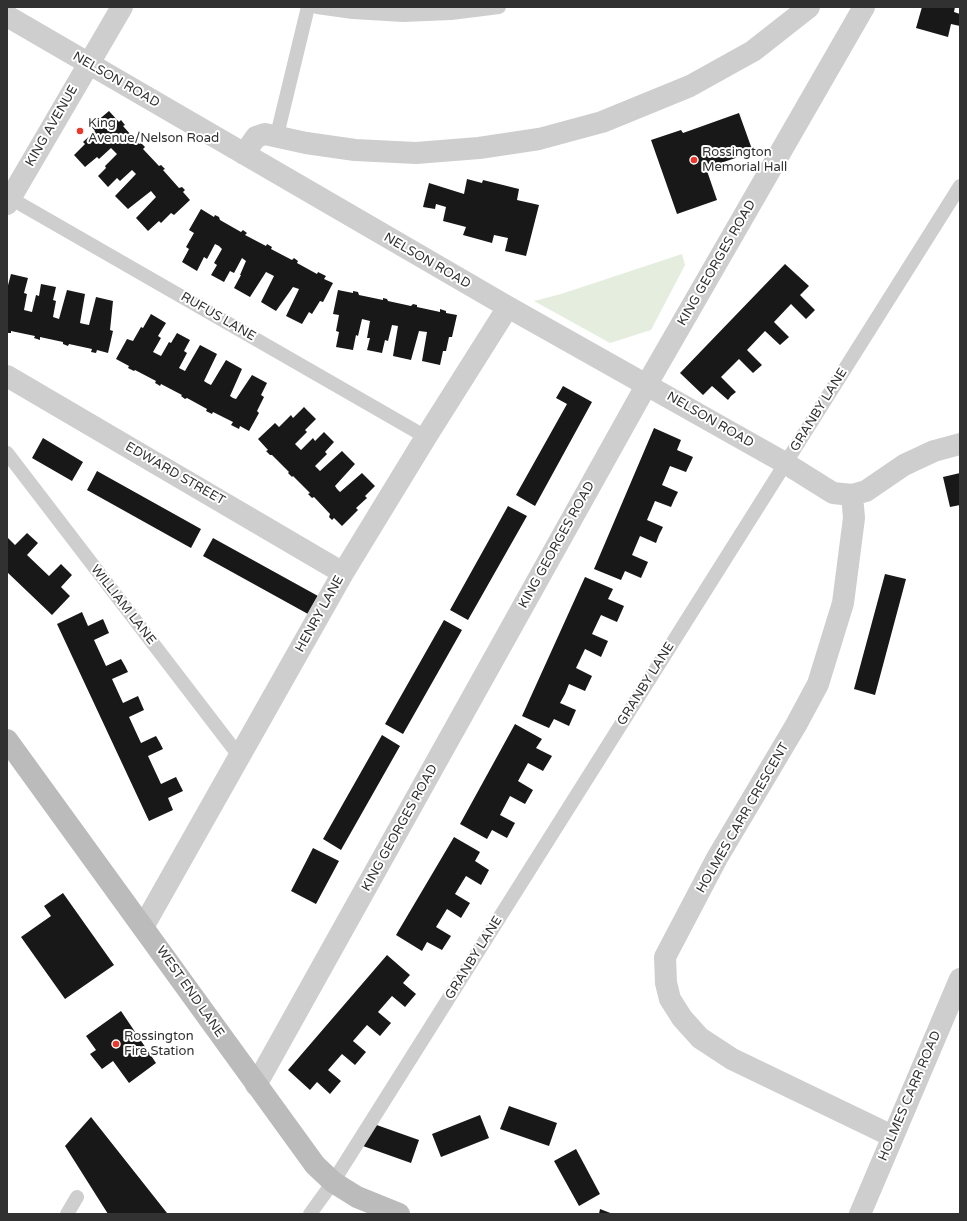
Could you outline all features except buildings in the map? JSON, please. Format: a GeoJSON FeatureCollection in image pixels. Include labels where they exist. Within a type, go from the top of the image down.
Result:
{"type":"FeatureCollection","features":[{"type":"Feature","properties":{"kind":"street","name":"KING AVENUE"},"geometry":{"type":"LineString","coordinates":[[9,201],[122,7]]}},
{"type":"Feature","properties":{"kind":"street"},"geometry":{"type":"LineString","coordinates":[[244,154],[256,137],[265,134],[277,135],[306,143],[355,150],[416,153],[479,148],[539,139],[602,122],[690,86],[753,51],[809,7]]}},
{"type":"Feature","properties":{"kind":"street","name":"KING GEORGES ROAD"},"geometry":{"type":"LineString","coordinates":[[256,1086],[647,384],[864,7]]}},
{"type":"Feature","properties":{"kind":"street","name":"NELSON ROAD"},"geometry":{"type":"LineString","coordinates":[[7,16],[508,307],[785,463],[833,493],[852,495]]}},
{"type":"Feature","properties":{"kind":"street","name":"HENRY LANE"},"geometry":{"type":"LineString","coordinates":[[143,927],[343,573],[508,307]]}},
{"type":"Feature","properties":{"kind":"street","name":"EDWARD STREET"},"geometry":{"type":"LineString","coordinates":[[7,376],[343,573]]}},
{"type":"Feature","properties":{"kind":"street"},"geometry":{"type":"LineString","coordinates":[[852,495],[866,491],[904,466],[934,451],[960,444]]}},
{"type":"Feature","properties":{"kind":"street","name":"HOLMES CARR CRESCENT"},"geometry":{"type":"LineString","coordinates":[[852,495],[854,518],[843,603],[818,684],[796,725],[717,858],[665,957],[666,983],[670,999],[682,1018],[700,1038],[732,1059],[892,1136]]}},
{"type":"Feature","properties":{"kind":"street","name":"WEST END LANE"},"geometry":{"type":"LineString","coordinates":[[7,740],[314,1165],[332,1182],[357,1197],[399,1214]]}},
{"type":"Feature","properties":{"kind":"street","name":"HOLMES CARR ROAD"},"geometry":{"type":"LineString","coordinates":[[860,1214],[960,979]]}},
{"type":"Feature","properties":{"kind":"lane"},"geometry":{"type":"LineString","coordinates":[[277,135],[308,7]]}},
{"type":"Feature","properties":{"kind":"lane"},"geometry":{"type":"LineString","coordinates":[[317,7],[353,12],[403,15],[451,13],[499,7]]}},
{"type":"Feature","properties":{"kind":"lane","name":"GRANBY LANE"},"geometry":{"type":"LineString","coordinates":[[310,1214],[332,1182],[960,186]]}},
{"type":"Feature","properties":{"kind":"lane","name":"RUFUS LANE"},"geometry":{"type":"LineString","coordinates":[[9,201],[426,437]]}},
{"type":"Feature","properties":{"kind":"lane","name":"WILLIAM LANE"},"geometry":{"type":"LineString","coordinates":[[7,453],[240,756]]}},
{"type":"Feature","properties":{"kind":"lane"},"geometry":{"type":"LineString","coordinates":[[67,1214],[77,1197]]}},
{"type":"Feature","properties":{"kind":"green space"},"geometry":{"type":"Polygon","coordinates":[[[682,254],[685,265],[651,330],[610,343],[534,301],[561,294],[682,254]]]}},
{"type":"Feature","properties":{"kind":"place","name":"King Avenue/Nelson Road"},"geometry":{"type":"Point","coordinates":[80,131]}},
{"type":"Feature","properties":{"kind":"place","name":"Rossington Memorial Hall"},"geometry":{"type":"Point","coordinates":[694,160]}},
{"type":"Feature","properties":{"kind":"place","name":"Rossington Fire Station"},"geometry":{"type":"Point","coordinates":[116,1044]}}]}
